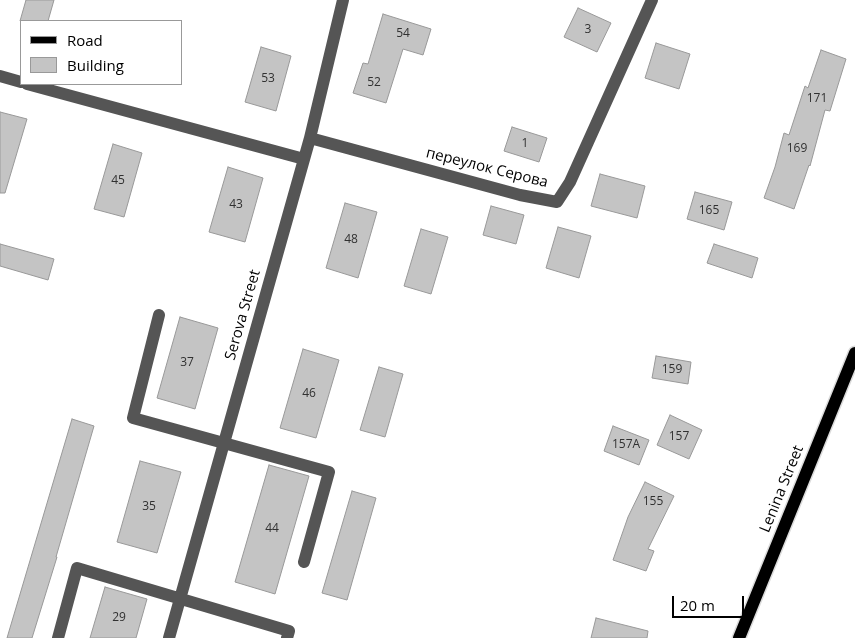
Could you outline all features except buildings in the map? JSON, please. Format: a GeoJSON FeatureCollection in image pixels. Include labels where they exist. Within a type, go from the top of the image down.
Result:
{"type":"FeatureCollection","features":[{"type":"Feature","properties":{"kind":"main road","name":"Lenina Street"},"geometry":{"type":"LineString","coordinates":[[739,638],[855,353]]}},
{"type":"Feature","properties":{"kind":"street","name":"Serova Street"},"geometry":{"type":"LineString","coordinates":[[169,638],[310,138],[343,0]]}},
{"type":"Feature","properties":{"kind":"street","name":"переулок Серова"},"geometry":{"type":"LineString","coordinates":[[310,138],[520,196],[557,202],[570,182],[652,0]]}},
{"type":"Feature","properties":{"kind":"street"},"geometry":{"type":"LineString","coordinates":[[0,76],[20,82]]}},
{"type":"Feature","properties":{"kind":"street"},"geometry":{"type":"LineString","coordinates":[[31,85],[304,159]]}},
{"type":"Feature","properties":{"kind":"street"},"geometry":{"type":"LineString","coordinates":[[159,315],[133,418],[329,472],[304,562]]}},
{"type":"Feature","properties":{"kind":"street"},"geometry":{"type":"LineString","coordinates":[[58,638],[77,568],[289,631],[287,638]]}}]}
